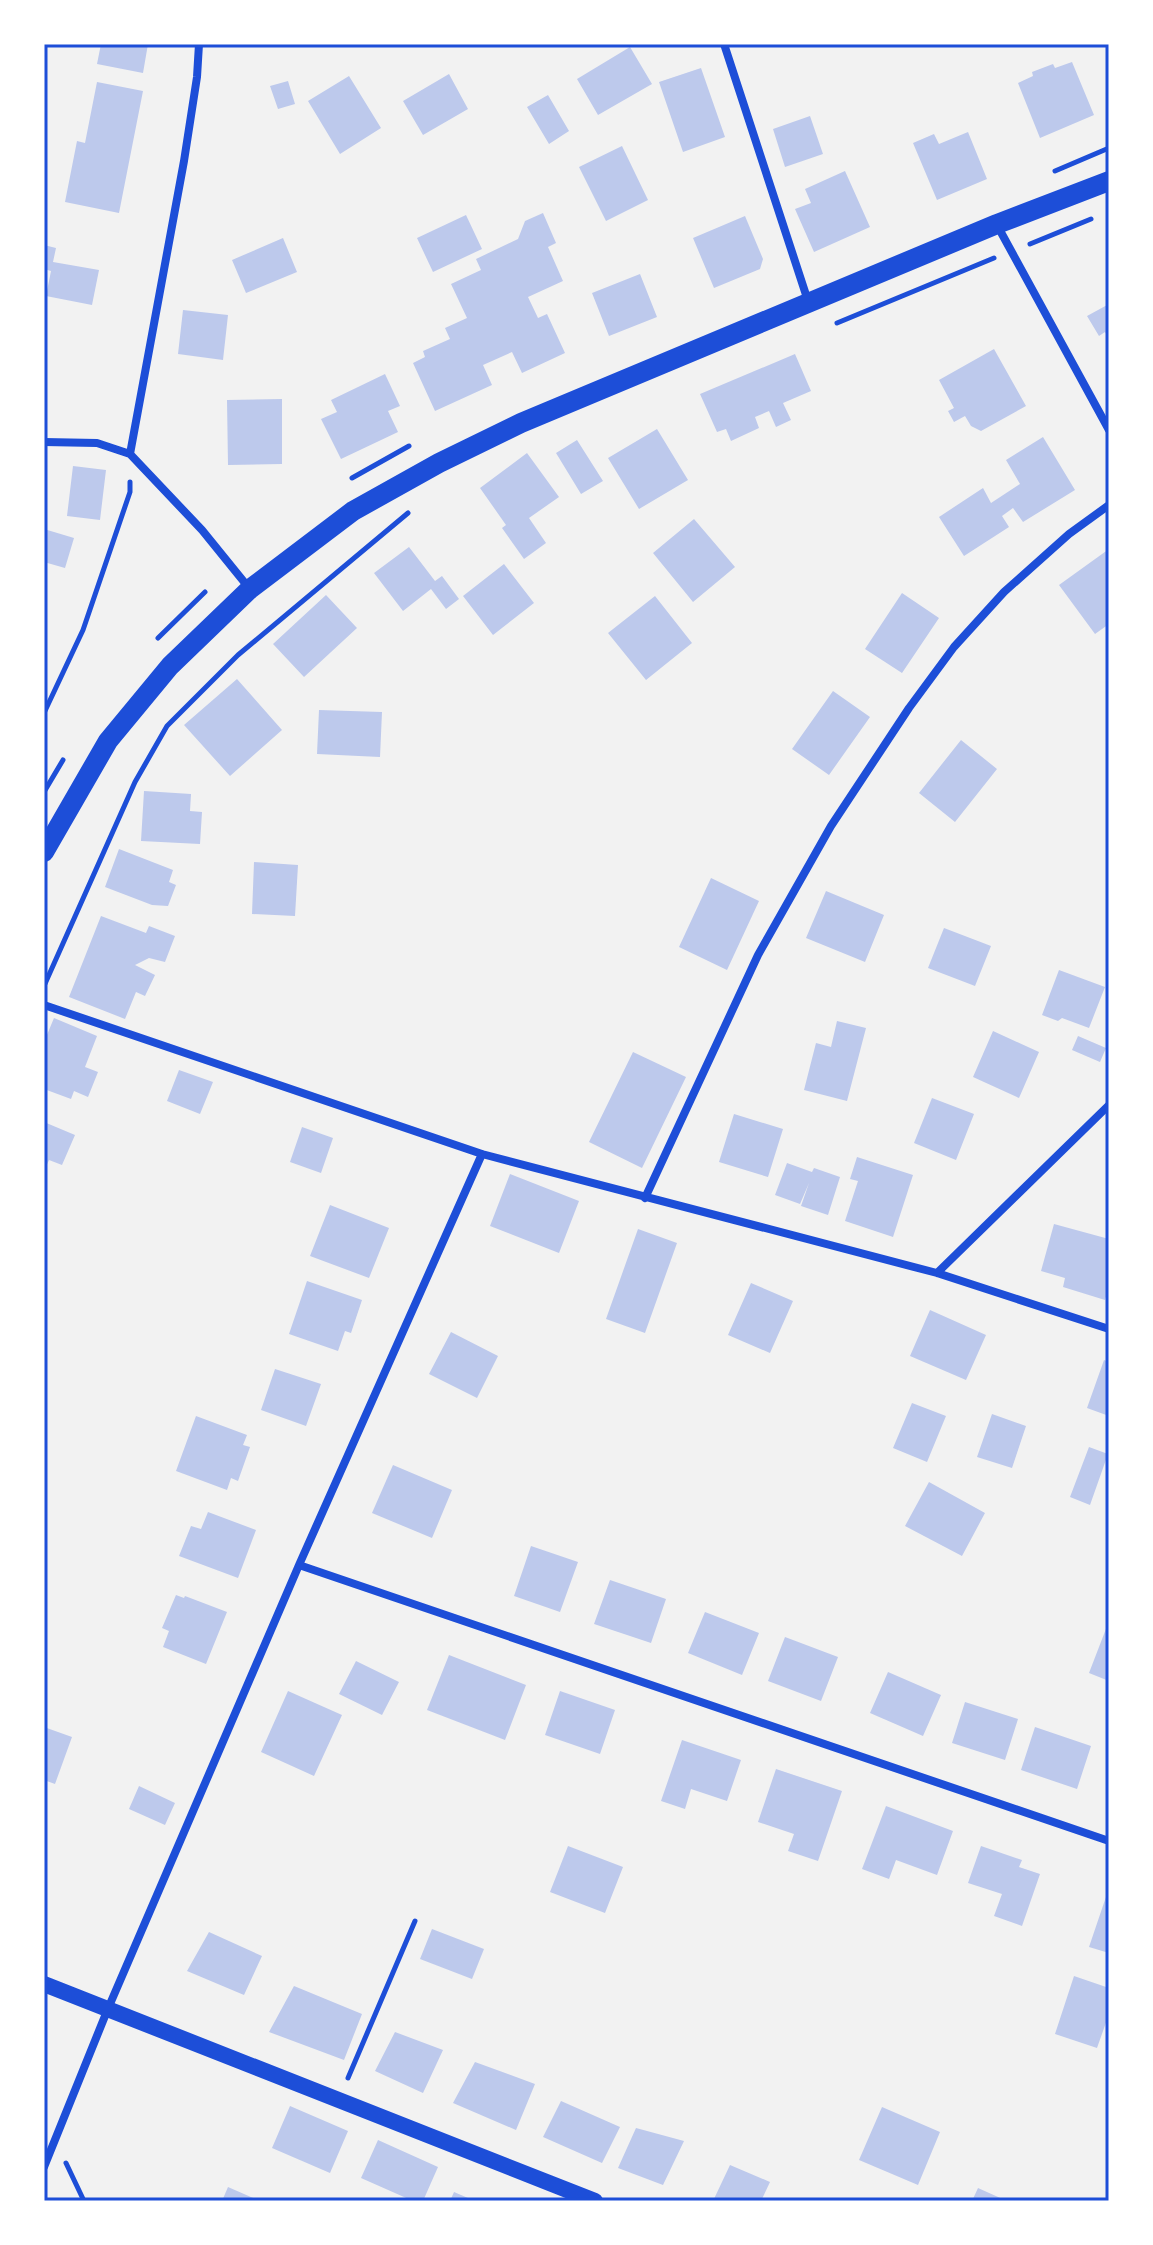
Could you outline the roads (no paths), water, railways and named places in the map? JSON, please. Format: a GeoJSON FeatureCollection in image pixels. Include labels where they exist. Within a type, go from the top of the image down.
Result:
{"type":"FeatureCollection","features":[{"type":"Feature","properties":{"kind":"main road"},"geometry":{"type":"LineString","coordinates":[[44,852],[108,741],[170,666],[250,589],[353,511],[439,463],[521,423],[997,224],[1109,181]]}},
{"type":"Feature","properties":{"kind":"main road"},"geometry":{"type":"LineString","coordinates":[[44,1984],[595,2201]]}},
{"type":"Feature","properties":{"kind":"street"},"geometry":{"type":"LineString","coordinates":[[130,454],[184,161],[199,44]]}},
{"type":"Feature","properties":{"kind":"street"},"geometry":{"type":"LineString","coordinates":[[724,44],[808,302]]}},
{"type":"Feature","properties":{"kind":"street"},"geometry":{"type":"LineString","coordinates":[[997,224],[1106,417],[1109,430]]}},
{"type":"Feature","properties":{"kind":"street"},"geometry":{"type":"LineString","coordinates":[[44,442],[97,443],[130,454],[202,530],[250,589]]}},
{"type":"Feature","properties":{"kind":"street"},"geometry":{"type":"LineString","coordinates":[[645,1198],[758,955],[831,826],[909,708],[954,647],[1004,592],[1069,534],[1109,505]]}},
{"type":"Feature","properties":{"kind":"street"},"geometry":{"type":"LineString","coordinates":[[44,1005],[482,1154],[937,1273],[1109,1329]]}},
{"type":"Feature","properties":{"kind":"street"},"geometry":{"type":"LineString","coordinates":[[937,1273],[1109,1105]]}},
{"type":"Feature","properties":{"kind":"street"},"geometry":{"type":"LineString","coordinates":[[44,2167],[107,2011],[299,1565],[482,1154]]}},
{"type":"Feature","properties":{"kind":"street"},"geometry":{"type":"LineString","coordinates":[[299,1565],[1109,1841]]}}]}
